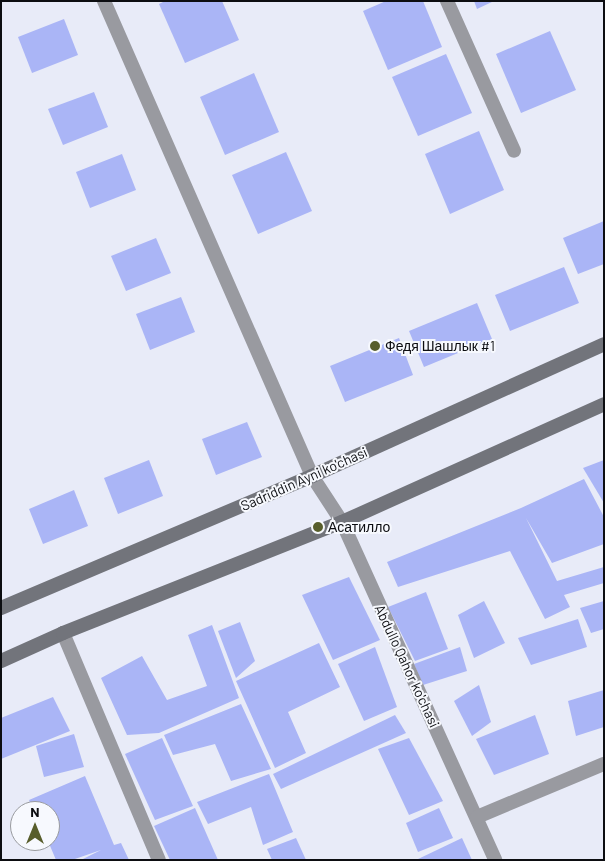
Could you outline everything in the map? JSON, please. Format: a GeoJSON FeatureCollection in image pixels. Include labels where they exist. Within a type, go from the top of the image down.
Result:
{"type":"FeatureCollection","features":[{"type":"Feature","properties":{"kind":"main road","name":"Sadriddin Ayni ko'chasi"},"geometry":{"type":"LineString","coordinates":[[1,608],[312,476],[604,344]]}},
{"type":"Feature","properties":{"kind":"main road"},"geometry":{"type":"LineString","coordinates":[[1,661],[63,633],[342,522],[604,404]]}},
{"type":"Feature","properties":{"kind":"street","name":"Abdullo Qahor ko'chasi"},"geometry":{"type":"LineString","coordinates":[[104,1],[312,476],[342,522],[477,817],[494,860]]}},
{"type":"Feature","properties":{"kind":"street"},"geometry":{"type":"LineString","coordinates":[[447,1],[514,151]]}},
{"type":"Feature","properties":{"kind":"street"},"geometry":{"type":"LineString","coordinates":[[63,633],[159,860]]}},
{"type":"Feature","properties":{"kind":"street"},"geometry":{"type":"LineString","coordinates":[[477,817],[604,764]]}},
{"type":"Feature","properties":{"kind":"building"},"geometry":{"type":"Polygon","coordinates":[[[165,1],[222,1],[239,40],[185,63],[159,4],[165,1]]]}},
{"type":"Feature","properties":{"kind":"building"},"geometry":{"type":"Polygon","coordinates":[[[386,1],[423,1],[442,47],[388,70],[363,11],[386,1]]]}},
{"type":"Feature","properties":{"kind":"building"},"geometry":{"type":"Polygon","coordinates":[[[474,1],[494,1],[477,9],[474,1]]]}},
{"type":"Feature","properties":{"kind":"building"},"geometry":{"type":"Polygon","coordinates":[[[64,19],[78,55],[32,73],[18,37],[64,19]]]}},
{"type":"Feature","properties":{"kind":"building"},"geometry":{"type":"Polygon","coordinates":[[[550,31],[576,90],[521,113],[496,54],[550,31]]]}},
{"type":"Feature","properties":{"kind":"building"},"geometry":{"type":"Polygon","coordinates":[[[446,54],[472,113],[418,136],[392,77],[446,54]]]}},
{"type":"Feature","properties":{"kind":"building"},"geometry":{"type":"Polygon","coordinates":[[[254,73],[279,132],[225,155],[200,97],[254,73]]]}},
{"type":"Feature","properties":{"kind":"building"},"geometry":{"type":"Polygon","coordinates":[[[94,92],[108,127],[63,145],[48,109],[94,92]]]}},
{"type":"Feature","properties":{"kind":"building"},"geometry":{"type":"Polygon","coordinates":[[[479,131],[504,190],[450,214],[425,154],[479,131]]]}},
{"type":"Feature","properties":{"kind":"building"},"geometry":{"type":"Polygon","coordinates":[[[286,152],[312,211],[258,234],[232,175],[286,152]]]}},
{"type":"Feature","properties":{"kind":"building"},"geometry":{"type":"Polygon","coordinates":[[[122,154],[136,190],[90,208],[76,172],[122,154]]]}},
{"type":"Feature","properties":{"kind":"building"},"geometry":{"type":"Polygon","coordinates":[[[604,221],[604,264],[578,274],[563,238],[604,221]]]}},
{"type":"Feature","properties":{"kind":"building"},"geometry":{"type":"Polygon","coordinates":[[[156,238],[171,273],[126,291],[111,256],[156,238]]]}},
{"type":"Feature","properties":{"kind":"building"},"geometry":{"type":"Polygon","coordinates":[[[564,267],[579,303],[510,331],[495,295],[564,267]]]}},
{"type":"Feature","properties":{"kind":"building"},"geometry":{"type":"Polygon","coordinates":[[[181,297],[195,332],[150,350],[136,314],[181,297]]]}},
{"type":"Feature","properties":{"kind":"building"},"geometry":{"type":"Polygon","coordinates":[[[477,303],[492,339],[424,367],[409,331],[477,303]]]}},
{"type":"Feature","properties":{"kind":"building"},"geometry":{"type":"Polygon","coordinates":[[[399,338],[413,375],[345,402],[330,366],[399,338]]]}},
{"type":"Feature","properties":{"kind":"building"},"geometry":{"type":"Polygon","coordinates":[[[247,422],[262,457],[216,475],[202,439],[247,422]]]}},
{"type":"Feature","properties":{"kind":"building"},"geometry":{"type":"Polygon","coordinates":[[[149,460],[163,496],[118,514],[104,478],[149,460]]]}},
{"type":"Feature","properties":{"kind":"building"},"geometry":{"type":"Polygon","coordinates":[[[604,460],[604,503],[583,468],[604,460]]]}},
{"type":"Feature","properties":{"kind":"building"},"geometry":{"type":"Polygon","coordinates":[[[584,479],[604,517],[604,544],[552,563],[526,518],[557,581],[604,567],[604,583],[564,595],[570,607],[545,619],[510,551],[398,587],[387,562],[521,508],[584,479]]]}},
{"type":"Feature","properties":{"kind":"building"},"geometry":{"type":"Polygon","coordinates":[[[74,490],[88,526],[43,544],[29,509],[74,490]]]}},
{"type":"Feature","properties":{"kind":"building"},"geometry":{"type":"Polygon","coordinates":[[[349,577],[380,640],[333,660],[302,595],[349,577]]]}},
{"type":"Feature","properties":{"kind":"building"},"geometry":{"type":"Polygon","coordinates":[[[426,592],[448,649],[415,661],[388,607],[426,592]]]}},
{"type":"Feature","properties":{"kind":"building"},"geometry":{"type":"Polygon","coordinates":[[[484,601],[505,643],[474,658],[458,615],[484,601]]]}},
{"type":"Feature","properties":{"kind":"building"},"geometry":{"type":"Polygon","coordinates":[[[604,601],[604,629],[591,633],[580,608],[604,601]]]}},
{"type":"Feature","properties":{"kind":"building"},"geometry":{"type":"Polygon","coordinates":[[[578,619],[587,647],[531,665],[518,638],[578,619]]]}},
{"type":"Feature","properties":{"kind":"building"},"geometry":{"type":"Polygon","coordinates":[[[240,622],[255,661],[236,678],[218,631],[240,622]]]}},
{"type":"Feature","properties":{"kind":"building"},"geometry":{"type":"Polygon","coordinates":[[[212,625],[239,698],[159,733],[127,735],[101,678],[142,656],[167,700],[207,686],[188,635],[212,625]]]}},
{"type":"Feature","properties":{"kind":"building"},"geometry":{"type":"Polygon","coordinates":[[[319,643],[340,687],[288,712],[306,753],[275,768],[236,681],[319,643]]]}},
{"type":"Feature","properties":{"kind":"building"},"geometry":{"type":"Polygon","coordinates":[[[375,647],[397,707],[364,721],[338,664],[375,647]]]}},
{"type":"Feature","properties":{"kind":"building"},"geometry":{"type":"Polygon","coordinates":[[[460,647],[467,671],[423,685],[414,664],[460,647]]]}},
{"type":"Feature","properties":{"kind":"building"},"geometry":{"type":"Polygon","coordinates":[[[479,685],[491,722],[472,736],[454,701],[479,685]]]}},
{"type":"Feature","properties":{"kind":"building"},"geometry":{"type":"Polygon","coordinates":[[[604,690],[604,727],[576,736],[568,701],[604,690]]]}},
{"type":"Feature","properties":{"kind":"building"},"geometry":{"type":"Polygon","coordinates":[[[53,697],[70,731],[1,759],[1,718],[53,697]]]}},
{"type":"Feature","properties":{"kind":"building"},"geometry":{"type":"Polygon","coordinates":[[[241,704],[271,769],[231,781],[215,744],[173,755],[164,735],[241,704]]]}},
{"type":"Feature","properties":{"kind":"building"},"geometry":{"type":"Polygon","coordinates":[[[395,715],[406,733],[281,789],[273,774],[395,715]]]}},
{"type":"Feature","properties":{"kind":"building"},"geometry":{"type":"Polygon","coordinates":[[[535,715],[549,754],[494,775],[476,739],[535,715]]]}},
{"type":"Feature","properties":{"kind":"building"},"geometry":{"type":"Polygon","coordinates":[[[74,734],[84,767],[44,777],[36,746],[74,734]]]}},
{"type":"Feature","properties":{"kind":"building"},"geometry":{"type":"Polygon","coordinates":[[[162,738],[193,806],[155,820],[125,754],[162,738]]]}},
{"type":"Feature","properties":{"kind":"building"},"geometry":{"type":"Polygon","coordinates":[[[409,738],[443,801],[409,815],[378,749],[409,738]]]}},
{"type":"Feature","properties":{"kind":"building"},"geometry":{"type":"Polygon","coordinates":[[[269,774],[293,832],[263,845],[251,807],[208,824],[197,802],[269,774]]]}},
{"type":"Feature","properties":{"kind":"building"},"geometry":{"type":"Polygon","coordinates":[[[85,776],[114,845],[121,843],[129,860],[81,860],[101,850],[72,860],[56,860],[52,851],[60,851],[60,801],[29,800],[85,776]]]}},
{"type":"Feature","properties":{"kind":"building"},"geometry":{"type":"Polygon","coordinates":[[[195,808],[218,860],[170,860],[154,826],[195,808]]]}},
{"type":"Feature","properties":{"kind":"building"},"geometry":{"type":"Polygon","coordinates":[[[439,808],[453,838],[418,852],[406,823],[439,808]]]}},
{"type":"Feature","properties":{"kind":"building"},"geometry":{"type":"Polygon","coordinates":[[[296,838],[306,860],[272,860],[267,849],[296,838]]]}},
{"type":"Feature","properties":{"kind":"building"},"geometry":{"type":"Polygon","coordinates":[[[462,838],[472,860],[416,860],[462,838]]]}},
{"type":"Feature","properties":{"kind":"place","name":"Федя Шашлык #1"},"geometry":{"type":"Point","coordinates":[375,346]}},
{"type":"Feature","properties":{"kind":"place","name":"Асатилло"},"geometry":{"type":"Point","coordinates":[318,527]}}]}
